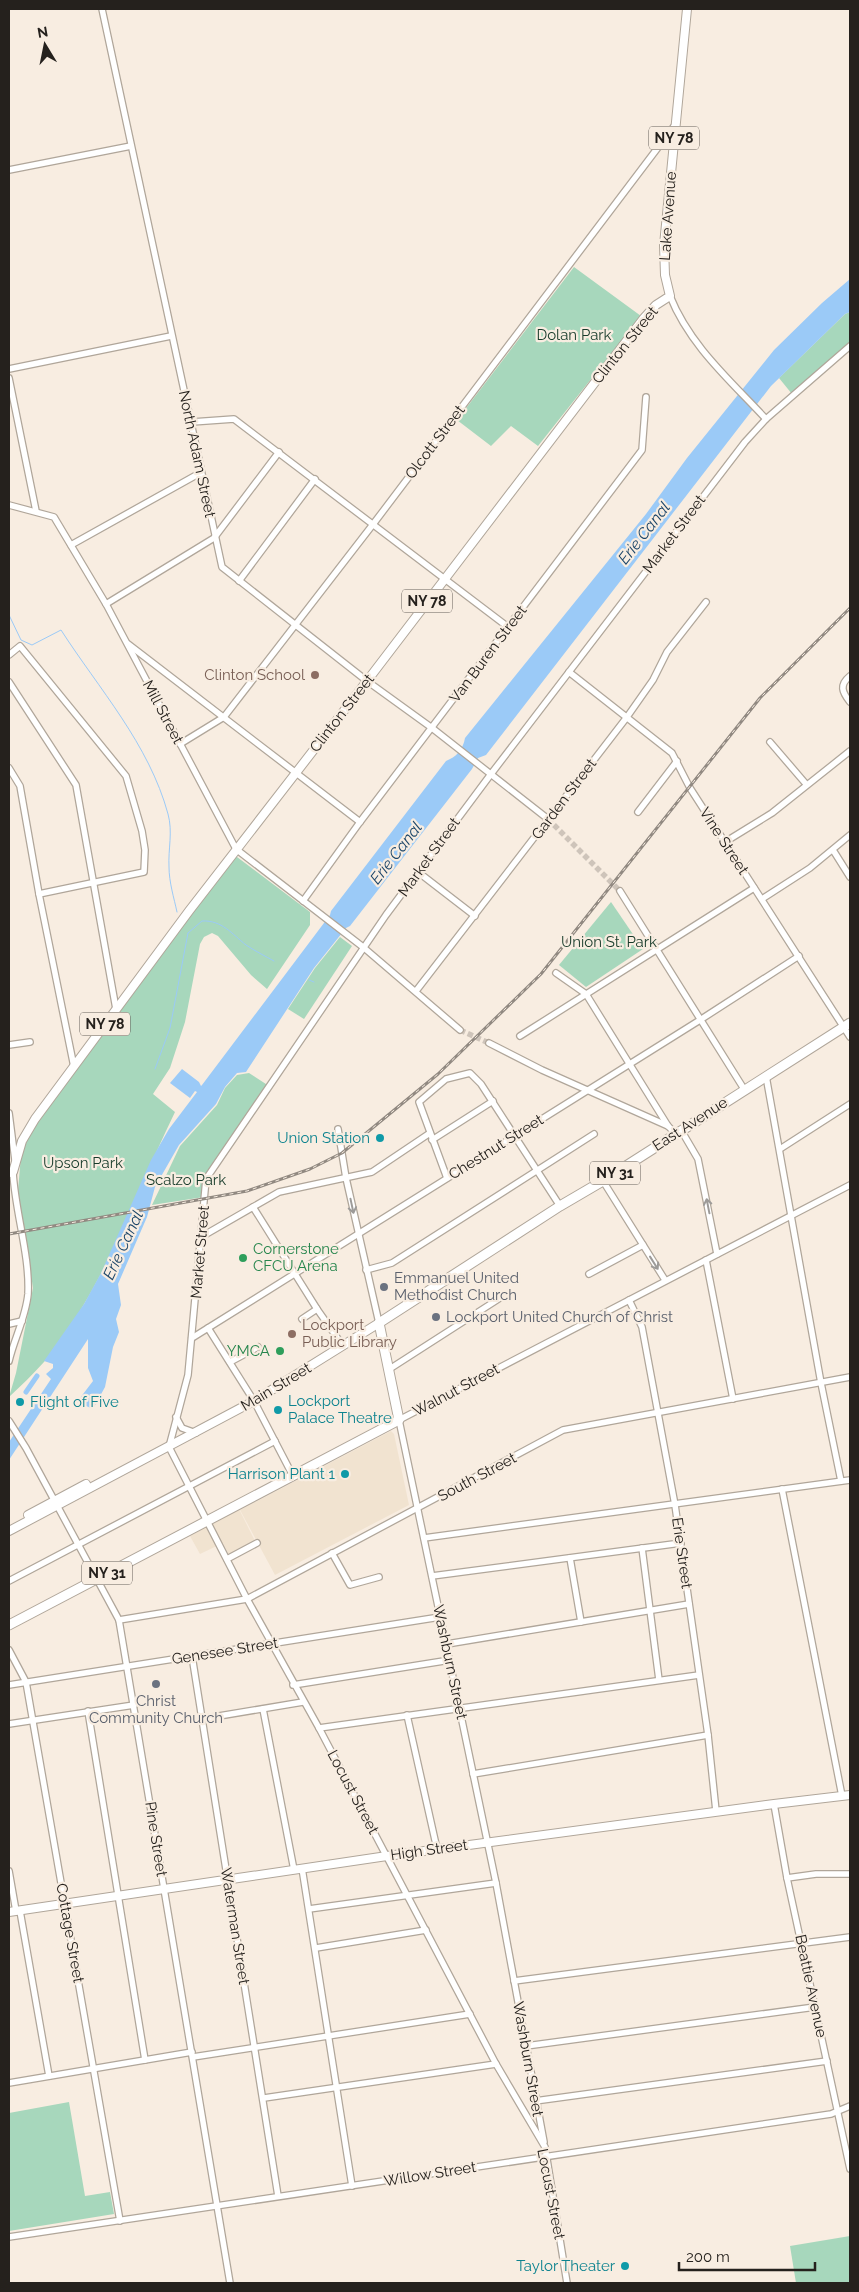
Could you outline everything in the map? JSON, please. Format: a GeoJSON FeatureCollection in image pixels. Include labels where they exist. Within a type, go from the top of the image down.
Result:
{"type":"FeatureCollection","features":[{"type":"Feature","properties":{"kind":"highway","name":"East Avenue"},"geometry":{"type":"LineString","coordinates":[[379,1324],[560,1206],[603,1181],[847,1025]]}},
{"type":"Feature","properties":{"kind":"highway","name":"Washburn Street"},"geometry":{"type":"LineString","coordinates":[[379,1324],[399,1420]]}},
{"type":"Feature","properties":{"kind":"highway","name":"Walnut Street"},"geometry":{"type":"LineString","coordinates":[[9,1625],[399,1420]]}},
{"type":"Feature","properties":{"kind":"main road","name":"Lake Avenue"},"geometry":{"type":"LineString","coordinates":[[670,296],[664,255],[687,9]]}},
{"type":"Feature","properties":{"kind":"main road","name":"Clinton Street"},"geometry":{"type":"LineString","coordinates":[[23,1138],[116,1009],[236,849],[367,681],[644,318],[656,305],[670,296]]}},
{"type":"Feature","properties":{"kind":"main road","name":"NY 78"},"geometry":{"type":"LineString","coordinates":[[11,1172],[23,1138]]}},
{"type":"Feature","properties":{"kind":"main road","name":"Main Street"},"geometry":{"type":"LineString","coordinates":[[9,1525],[193,1432],[253,1399],[342,1344],[379,1324]]}},
{"type":"Feature","properties":{"kind":"main road","name":"Main Street"},"geometry":{"type":"LineString","coordinates":[[9,1531],[55,1503]]}},
{"type":"Feature","properties":{"kind":"main road","name":"High Street"},"geometry":{"type":"LineString","coordinates":[[15,1912],[437,1849],[846,1796]]}},
{"type":"Feature","properties":{"kind":"street","name":"North Adam Street"},"geometry":{"type":"LineString","coordinates":[[102,9],[171,336],[192,422],[200,473],[222,567],[367,681],[432,728],[548,819]]}},
{"type":"Feature","properties":{"kind":"street","name":"Olcott Street"},"geometry":{"type":"LineString","coordinates":[[180,744],[224,716],[374,523],[675,125]]}},
{"type":"Feature","properties":{"kind":"street"},"geometry":{"type":"LineString","coordinates":[[9,170],[131,146]]}},
{"type":"Feature","properties":{"kind":"street","name":"Lake Avenue"},"geometry":{"type":"LineString","coordinates":[[670,296],[692,338],[766,419]]}},
{"type":"Feature","properties":{"kind":"street"},"geometry":{"type":"LineString","coordinates":[[9,369],[171,336]]}},
{"type":"Feature","properties":{"kind":"street","name":"Market Street"},"geometry":{"type":"LineString","coordinates":[[169,1445],[188,1375],[206,1179],[363,947],[490,774],[739,450],[766,419],[850,346]]}},
{"type":"Feature","properties":{"kind":"street"},"geometry":{"type":"LineString","coordinates":[[9,378],[36,511]]}},
{"type":"Feature","properties":{"kind":"street","name":"Van Buren Street"},"geometry":{"type":"LineString","coordinates":[[303,901],[360,822],[642,450],[646,397]]}},
{"type":"Feature","properties":{"kind":"street"},"geometry":{"type":"LineString","coordinates":[[192,422],[234,419],[508,626]]}},
{"type":"Feature","properties":{"kind":"street"},"geometry":{"type":"LineString","coordinates":[[106,604],[214,538],[279,452]]}},
{"type":"Feature","properties":{"kind":"street"},"geometry":{"type":"LineString","coordinates":[[71,545],[200,473]]}},
{"type":"Feature","properties":{"kind":"street"},"geometry":{"type":"LineString","coordinates":[[239,581],[314,479]]}},
{"type":"Feature","properties":{"kind":"street","name":"Mill Street"},"geometry":{"type":"LineString","coordinates":[[9,505],[54,517],[106,604],[236,849],[363,947],[460,1030]]}},
{"type":"Feature","properties":{"kind":"street","name":"Garden Street"},"geometry":{"type":"LineString","coordinates":[[416,992],[627,717],[653,680],[667,652],[706,602]]}},
{"type":"Feature","properties":{"kind":"street"},"geometry":{"type":"LineString","coordinates":[[126,642],[360,822]]}},
{"type":"Feature","properties":{"kind":"street"},"geometry":{"type":"LineString","coordinates":[[9,655],[20,646],[126,776],[146,850],[144,872],[94,884],[38,894]]}},
{"type":"Feature","properties":{"kind":"street","name":"Vine Street"},"geometry":{"type":"LineString","coordinates":[[569,672],[672,753],[690,788],[754,888],[847,1025],[850,1038]]}},
{"type":"Feature","properties":{"kind":"street"},"geometry":{"type":"LineString","coordinates":[[850,676],[845,680],[842,687],[843,694],[850,702]]}},
{"type":"Feature","properties":{"kind":"street"},"geometry":{"type":"LineString","coordinates":[[9,682],[76,785],[116,1009]]}},
{"type":"Feature","properties":{"kind":"street"},"geometry":{"type":"LineString","coordinates":[[770,742],[806,784]]}},
{"type":"Feature","properties":{"kind":"street"},"geometry":{"type":"LineString","coordinates":[[725,842],[772,813],[806,784],[850,751]]}},
{"type":"Feature","properties":{"kind":"street"},"geometry":{"type":"LineString","coordinates":[[638,812],[677,761]]}},
{"type":"Feature","properties":{"kind":"street"},"geometry":{"type":"LineString","coordinates":[[9,768],[20,786],[38,894],[74,1067]]}},
{"type":"Feature","properties":{"kind":"street"},"geometry":{"type":"LineString","coordinates":[[762,899],[810,868],[850,835]]}},
{"type":"Feature","properties":{"kind":"street"},"geometry":{"type":"LineString","coordinates":[[833,850],[850,877]]}},
{"type":"Feature","properties":{"kind":"street"},"geometry":{"type":"LineString","coordinates":[[418,872],[475,916]]}},
{"type":"Feature","properties":{"kind":"street"},"geometry":{"type":"LineString","coordinates":[[520,1036],[754,888]]}},
{"type":"Feature","properties":{"kind":"street"},"geometry":{"type":"LineString","coordinates":[[620,891],[744,1090]]}},
{"type":"Feature","properties":{"kind":"street","name":"Chestnut Street"},"geometry":{"type":"LineString","coordinates":[[192,1338],[799,956]]}},
{"type":"Feature","properties":{"kind":"street"},"geometry":{"type":"LineString","coordinates":[[556,973],[586,994],[668,1126]]}},
{"type":"Feature","properties":{"kind":"street"},"geometry":{"type":"LineString","coordinates":[[9,1045],[30,1042]]}},
{"type":"Feature","properties":{"kind":"street"},"geometry":{"type":"LineString","coordinates":[[489,1042],[586,1090],[678,1132],[698,1158],[717,1254]]}},
{"type":"Feature","properties":{"kind":"street"},"geometry":{"type":"LineString","coordinates":[[447,1178],[419,1102],[446,1079],[470,1073],[481,1084],[493,1101],[560,1206]]}},
{"type":"Feature","properties":{"kind":"street"},"geometry":{"type":"LineString","coordinates":[[766,1076],[821,1383],[841,1481]]}},
{"type":"Feature","properties":{"kind":"street"},"geometry":{"type":"LineString","coordinates":[[432,1140],[493,1101]]}},
{"type":"Feature","properties":{"kind":"street"},"geometry":{"type":"LineString","coordinates":[[780,1149],[850,1104]]}},
{"type":"Feature","properties":{"kind":"street"},"geometry":{"type":"LineString","coordinates":[[9,1113],[15,1162]]}},
{"type":"Feature","properties":{"kind":"street"},"geometry":{"type":"LineString","coordinates":[[11,1125],[17,1138],[23,1138]]}},
{"type":"Feature","properties":{"kind":"street","name":"Washburn Street"},"geometry":{"type":"LineString","coordinates":[[338,1129],[346,1178],[379,1324]]}},
{"type":"Feature","properties":{"kind":"street"},"geometry":{"type":"LineString","coordinates":[[201,1237],[279,1192],[372,1172],[430,1133]]}},
{"type":"Feature","properties":{"kind":"street"},"geometry":{"type":"LineString","coordinates":[[366,1270],[392,1263],[594,1134]]}},
{"type":"Feature","properties":{"kind":"street"},"geometry":{"type":"LineString","coordinates":[[9,1357],[22,1321],[28,1294],[24,1251],[11,1172]]}},
{"type":"Feature","properties":{"kind":"street"},"geometry":{"type":"LineString","coordinates":[[603,1181],[665,1280]]}},
{"type":"Feature","properties":{"kind":"street","name":"Walnut Street"},"geometry":{"type":"LineString","coordinates":[[399,1420],[850,1185]]}},
{"type":"Feature","properties":{"kind":"street"},"geometry":{"type":"LineString","coordinates":[[253,1207],[317,1309],[342,1344]]}},
{"type":"Feature","properties":{"kind":"street"},"geometry":{"type":"LineString","coordinates":[[589,1274],[644,1245]]}},
{"type":"Feature","properties":{"kind":"street"},"geometry":{"type":"LineString","coordinates":[[706,1260],[733,1399]]}},
{"type":"Feature","properties":{"kind":"street"},"geometry":{"type":"LineString","coordinates":[[388,1370],[500,1298]]}},
{"type":"Feature","properties":{"kind":"street","name":"Erie Street"},"geometry":{"type":"LineString","coordinates":[[629,1300],[642,1328],[675,1505],[708,1735],[716,1812]]}},
{"type":"Feature","properties":{"kind":"street"},"geometry":{"type":"LineString","coordinates":[[302,1319],[317,1309]]}},
{"type":"Feature","properties":{"kind":"street"},"geometry":{"type":"LineString","coordinates":[[9,1324],[22,1321]]}},
{"type":"Feature","properties":{"kind":"street"},"geometry":{"type":"LineString","coordinates":[[208,1328],[253,1399],[293,1476]]}},
{"type":"Feature","properties":{"kind":"street"},"geometry":{"type":"LineString","coordinates":[[230,1362],[258,1346]]}},
{"type":"Feature","properties":{"kind":"street","name":"South Street"},"geometry":{"type":"LineString","coordinates":[[119,1620],[247,1599],[563,1430],[658,1414],[850,1377]]}},
{"type":"Feature","properties":{"kind":"street"},"geometry":{"type":"LineString","coordinates":[[176,1417],[182,1428],[193,1432]]}},
{"type":"Feature","properties":{"kind":"street","name":"Washburn Street"},"geometry":{"type":"LineString","coordinates":[[399,1420],[488,1842],[545,2147]]}},
{"type":"Feature","properties":{"kind":"street","name":"Pine Street"},"geometry":{"type":"LineString","coordinates":[[9,1421],[26,1448],[119,1620],[230,2283]]}},
{"type":"Feature","properties":{"kind":"street"},"geometry":{"type":"LineString","coordinates":[[9,1581],[275,1441]]}},
{"type":"Feature","properties":{"kind":"street","name":"Locust Street"},"geometry":{"type":"LineString","coordinates":[[169,1445],[188,1487],[271,1644],[319,1728],[496,2064],[545,2147],[567,2283]]}},
{"type":"Feature","properties":{"kind":"street"},"geometry":{"type":"LineString","coordinates":[[424,1538],[850,1480]]}},
{"type":"Feature","properties":{"kind":"street"},"geometry":{"type":"LineString","coordinates":[[782,1489],[846,1796]]}},
{"type":"Feature","properties":{"kind":"street"},"geometry":{"type":"LineString","coordinates":[[227,1559],[257,1543]]}},
{"type":"Feature","properties":{"kind":"street"},"geometry":{"type":"LineString","coordinates":[[432,1576],[681,1543]]}},
{"type":"Feature","properties":{"kind":"street"},"geometry":{"type":"LineString","coordinates":[[642,1548],[659,1680]]}},
{"type":"Feature","properties":{"kind":"street"},"geometry":{"type":"LineString","coordinates":[[332,1553],[350,1585],[379,1577]]}},
{"type":"Feature","properties":{"kind":"street"},"geometry":{"type":"LineString","coordinates":[[570,1558],[581,1622]]}},
{"type":"Feature","properties":{"kind":"street"},"geometry":{"type":"LineString","coordinates":[[447,1644],[689,1604]]}},
{"type":"Feature","properties":{"kind":"street","name":"Genesee Street"},"geometry":{"type":"LineString","coordinates":[[9,1686],[440,1617]]}},
{"type":"Feature","properties":{"kind":"street","name":"Cottage Street"},"geometry":{"type":"LineString","coordinates":[[9,1650],[26,1682],[120,2221]]}},
{"type":"Feature","properties":{"kind":"street","name":"Waterman Street"},"geometry":{"type":"LineString","coordinates":[[192,1656],[264,2098],[278,2196]]}},
{"type":"Feature","properties":{"kind":"street"},"geometry":{"type":"LineString","coordinates":[[293,1685],[450,1660]]}},
{"type":"Feature","properties":{"kind":"street"},"geometry":{"type":"LineString","coordinates":[[319,1728],[699,1675]]}},
{"type":"Feature","properties":{"kind":"street"},"geometry":{"type":"LineString","coordinates":[[201,1719],[303,1702]]}},
{"type":"Feature","properties":{"kind":"street"},"geometry":{"type":"LineString","coordinates":[[9,1724],[134,1704]]}},
{"type":"Feature","properties":{"kind":"street"},"geometry":{"type":"LineString","coordinates":[[263,1709],[298,1869],[309,1909],[352,2186]]}},
{"type":"Feature","properties":{"kind":"street"},"geometry":{"type":"LineString","coordinates":[[88,1711],[145,2060]]}},
{"type":"Feature","properties":{"kind":"street"},"geometry":{"type":"LineString","coordinates":[[407,1715],[437,1849]]}},
{"type":"Feature","properties":{"kind":"street"},"geometry":{"type":"LineString","coordinates":[[473,1774],[708,1735]]}},
{"type":"Feature","properties":{"kind":"street","name":"Beattie Avenue"},"geometry":{"type":"LineString","coordinates":[[774,1804],[850,2169]]}},
{"type":"Feature","properties":{"kind":"street"},"geometry":{"type":"LineString","coordinates":[[9,1871],[15,1912],[49,2076]]}},
{"type":"Feature","properties":{"kind":"street"},"geometry":{"type":"LineString","coordinates":[[788,1878],[816,1874],[850,1874]]}},
{"type":"Feature","properties":{"kind":"street"},"geometry":{"type":"LineString","coordinates":[[309,1909],[496,1883]]}},
{"type":"Feature","properties":{"kind":"street"},"geometry":{"type":"LineString","coordinates":[[316,1948],[426,1930]]}},
{"type":"Feature","properties":{"kind":"street"},"geometry":{"type":"LineString","coordinates":[[514,1981],[850,1937]]}},
{"type":"Feature","properties":{"kind":"street"},"geometry":{"type":"LineString","coordinates":[[526,2046],[815,2007]]}},
{"type":"Feature","properties":{"kind":"street"},"geometry":{"type":"LineString","coordinates":[[9,2083],[145,2060],[255,2047],[329,2034],[470,2014]]}},
{"type":"Feature","properties":{"kind":"street"},"geometry":{"type":"LineString","coordinates":[[535,2101],[827,2061]]}},
{"type":"Feature","properties":{"kind":"street"},"geometry":{"type":"LineString","coordinates":[[264,2098],[496,2064]]}},
{"type":"Feature","properties":{"kind":"street","name":"Willow Street"},"geometry":{"type":"LineString","coordinates":[[9,2238],[217,2205],[831,2114],[850,2106]]}},
{"type":"Feature","properties":{"kind":"shaded area"},"geometry":{"type":"Polygon","coordinates":[[[391,1431],[394,1434],[409,1505],[275,1575],[240,1510],[391,1431]]]}},
{"type":"Feature","properties":{"kind":"shaded area"},"geometry":{"type":"Polygon","coordinates":[[[239,1509],[255,1541],[229,1555],[223,1543],[200,1554],[190,1536],[239,1509]]]}},
{"type":"Feature","properties":{"kind":"green space","name":"Dolan Park"},"geometry":{"type":"Polygon","coordinates":[[[574,267],[641,316],[538,446],[511,426],[491,446],[457,420],[574,267]]]}},
{"type":"Feature","properties":{"kind":"green space"},"geometry":{"type":"Polygon","coordinates":[[[850,312],[850,342],[792,394],[779,378],[845,314],[850,312]]]}},
{"type":"Feature","properties":{"kind":"green space","name":"Upson Park"},"geometry":{"type":"Polygon","coordinates":[[[233,854],[310,912],[310,925],[267,989],[251,975],[218,936],[212,933],[204,937],[200,944],[185,1022],[170,1068],[153,1094],[175,1112],[117,1242],[84,1304],[44,1362],[9,1397],[16,1373],[33,1288],[18,1191],[21,1155],[33,1127],[233,854]]]}},
{"type":"Feature","properties":{"kind":"green space","name":"Union St. Park"},"geometry":{"type":"Polygon","coordinates":[[[611,902],[643,949],[586,987],[559,965],[611,902]]]}},
{"type":"Feature","properties":{"kind":"green space"},"geometry":{"type":"Polygon","coordinates":[[[340,937],[352,946],[304,1019],[288,1009],[315,968],[340,937]]]}},
{"type":"Feature","properties":{"kind":"green space","name":"Scalzo Park"},"geometry":{"type":"Polygon","coordinates":[[[249,1073],[269,1086],[205,1178],[204,1197],[152,1205],[180,1146],[217,1105],[225,1088],[237,1075],[249,1073]]]}},
{"type":"Feature","properties":{"kind":"green space"},"geometry":{"type":"Polygon","coordinates":[[[69,2102],[85,2196],[110,2192],[114,2214],[9,2231],[9,2113],[69,2102]]]}},
{"type":"Feature","properties":{"kind":"green space"},"geometry":{"type":"Polygon","coordinates":[[[850,2236],[850,2283],[796,2283],[790,2246],[850,2236]]]}},
{"type":"Feature","properties":{"kind":"water","name":"Erie Canal"},"geometry":{"type":"Polygon","coordinates":[[[850,279],[850,312],[845,314],[771,386],[486,755],[478,758],[472,769],[350,926],[346,928],[314,968],[246,1072],[237,1073],[225,1087],[216,1104],[179,1145],[155,1187],[147,1217],[118,1284],[121,1305],[116,1319],[119,1332],[113,1347],[105,1387],[93,1409],[77,1402],[93,1381],[88,1368],[88,1339],[9,1460],[9,1442],[51,1379],[46,1374],[53,1368],[53,1364],[44,1361],[84,1304],[101,1273],[151,1160],[169,1129],[197,1092],[195,1091],[190,1098],[170,1083],[182,1069],[202,1085],[330,915],[331,911],[446,761],[453,757],[463,746],[465,738],[646,514],[687,458],[774,350],[822,303],[850,279]]]}},
{"type":"Feature","properties":{"kind":"waterway"},"geometry":{"type":"LineString","coordinates":[[9,615],[21,640],[32,645],[61,630],[136,741],[160,788],[168,814],[170,827],[169,873],[177,912]]}},
{"type":"Feature","properties":{"kind":"waterway"},"geometry":{"type":"LineString","coordinates":[[188,933],[202,921],[209,921],[221,925],[246,945],[274,961]]}},
{"type":"Feature","properties":{"kind":"waterway"},"geometry":{"type":"LineString","coordinates":[[155,1069],[170,1028],[188,933]]}},
{"type":"Feature","properties":{"kind":"waterway"},"geometry":{"type":"LineString","coordinates":[[309,980],[314,982]]}},
{"type":"Feature","properties":{"kind":"waterway"},"geometry":{"type":"LineString","coordinates":[[26,1392],[37,1376]]}},
{"type":"Feature","properties":{"kind":"tunnel"},"geometry":{"type":"LineString","coordinates":[[548,819],[620,891]]}},
{"type":"Feature","properties":{"kind":"tunnel"},"geometry":{"type":"LineString","coordinates":[[460,1030],[489,1043]]}},
{"type":"Feature","properties":{"kind":"railway"},"geometry":{"type":"LineString","coordinates":[[9,1234],[247,1191],[310,1169],[342,1153],[438,1074],[541,974],[760,698],[850,608]]}},
{"type":"Feature","properties":{"kind":"place","name":"Clinton School"},"geometry":{"type":"Point","coordinates":[315,675]}},
{"type":"Feature","properties":{"kind":"place","name":"Union Station"},"geometry":{"type":"Point","coordinates":[380,1138]}},
{"type":"Feature","properties":{"kind":"place","name":"Cornerstone CFCU Arena"},"geometry":{"type":"Point","coordinates":[243,1258]}},
{"type":"Feature","properties":{"kind":"place","name":"Emmanuel United Methodist Church"},"geometry":{"type":"Point","coordinates":[384,1287]}},
{"type":"Feature","properties":{"kind":"place","name":"Lockport United Church of Christ"},"geometry":{"type":"Point","coordinates":[436,1317]}},
{"type":"Feature","properties":{"kind":"place","name":"Lockport Public Library"},"geometry":{"type":"Point","coordinates":[292,1334]}},
{"type":"Feature","properties":{"kind":"place","name":"YMCA"},"geometry":{"type":"Point","coordinates":[280,1351]}},
{"type":"Feature","properties":{"kind":"place","name":"Flight of Five"},"geometry":{"type":"Point","coordinates":[20,1402]}},
{"type":"Feature","properties":{"kind":"place","name":"Lockport Palace Theatre"},"geometry":{"type":"Point","coordinates":[278,1410]}},
{"type":"Feature","properties":{"kind":"place","name":"Harrison Plant 1"},"geometry":{"type":"Point","coordinates":[345,1474]}},
{"type":"Feature","properties":{"kind":"place","name":"Christ Community Church"},"geometry":{"type":"Point","coordinates":[156,1684]}},
{"type":"Feature","properties":{"kind":"place","name":"Taylor Theater"},"geometry":{"type":"Point","coordinates":[625,2266]}}]}
